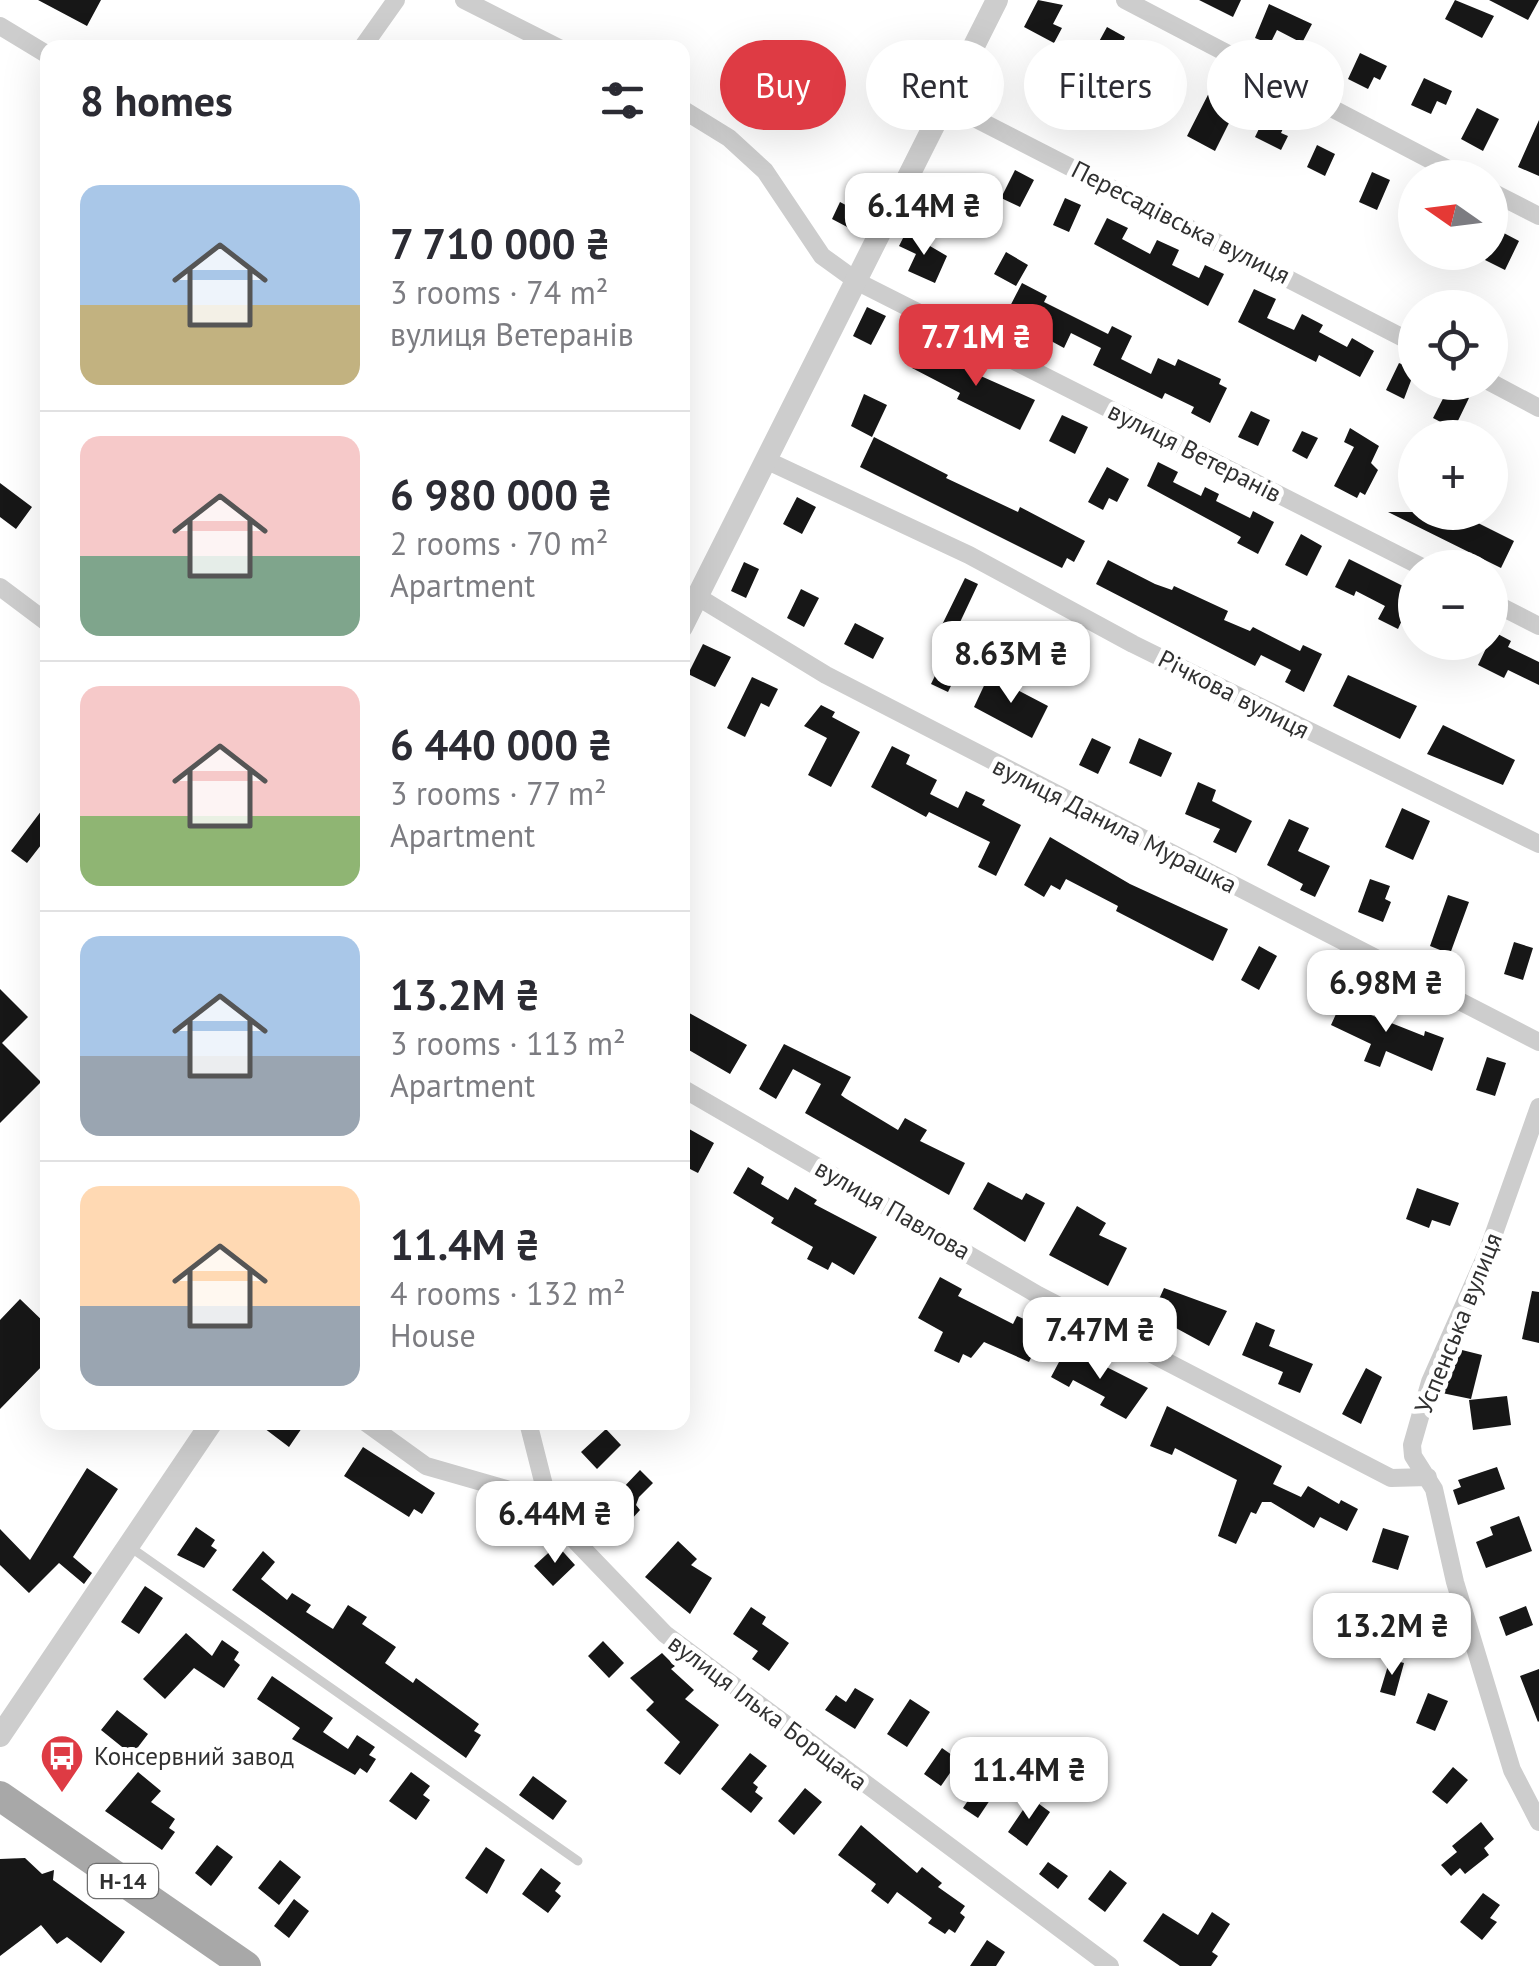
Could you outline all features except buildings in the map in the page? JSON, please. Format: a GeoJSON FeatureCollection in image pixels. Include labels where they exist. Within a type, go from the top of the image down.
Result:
{"type":"FeatureCollection","features":[{"type":"Feature","properties":{"kind":"main road","name":"Н-14"},"geometry":{"type":"LineString","coordinates":[[0,1796],[246,1966]]}},
{"type":"Feature","properties":{"kind":"street"},"geometry":{"type":"LineString","coordinates":[[368,40],[396,0]]}},
{"type":"Feature","properties":{"kind":"street"},"geometry":{"type":"LineString","coordinates":[[977,40],[997,0]]}},
{"type":"Feature","properties":{"kind":"street"},"geometry":{"type":"LineString","coordinates":[[1125,0],[1430,160]]}},
{"type":"Feature","properties":{"kind":"street"},"geometry":{"type":"LineString","coordinates":[[472,1],[544,40]]}},
{"type":"Feature","properties":{"kind":"street"},"geometry":{"type":"LineString","coordinates":[[0,26],[40,50]]}},
{"type":"Feature","properties":{"kind":"street","name":"вулиця Ветеранів"},"geometry":{"type":"LineString","coordinates":[[690,114],[729,138],[765,171],[822,256],[858,282],[1398,555]]}},
{"type":"Feature","properties":{"kind":"street"},"geometry":{"type":"LineString","coordinates":[[690,613],[931,130]]}},
{"type":"Feature","properties":{"kind":"street","name":"Пересадівська вулиця"},"geometry":{"type":"LineString","coordinates":[[999,130],[1398,335]]}},
{"type":"Feature","properties":{"kind":"street"},"geometry":{"type":"LineString","coordinates":[[1508,200],[1539,216]]}},
{"type":"Feature","properties":{"kind":"street"},"geometry":{"type":"LineString","coordinates":[[1508,392],[1539,408]]}},
{"type":"Feature","properties":{"kind":"street","name":"Річкова вулиця"},"geometry":{"type":"LineString","coordinates":[[768,461],[969,555],[1151,653],[1539,844]]}},
{"type":"Feature","properties":{"kind":"street"},"geometry":{"type":"LineString","coordinates":[[0,587],[40,617]]}},
{"type":"Feature","properties":{"kind":"street","name":"вулиця Данила Мурашка"},"geometry":{"type":"LineString","coordinates":[[698,598],[826,675],[1539,1042]]}},
{"type":"Feature","properties":{"kind":"street"},"geometry":{"type":"LineString","coordinates":[[1508,610],[1539,626]]}},
{"type":"Feature","properties":{"kind":"street","name":"вулиця Павлова"},"geometry":{"type":"LineString","coordinates":[[690,1093],[1038,1294],[1185,1373],[1391,1478],[1428,1478]]}},
{"type":"Feature","properties":{"kind":"street","name":"Успенська вулиця"},"geometry":{"type":"LineString","coordinates":[[1539,1107],[1486,1253],[1455,1316],[1420,1413],[1413,1456],[1428,1478],[1512,1770],[1539,1822]]}},
{"type":"Feature","properties":{"kind":"street"},"geometry":{"type":"LineString","coordinates":[[0,1736],[207,1430]]}},
{"type":"Feature","properties":{"kind":"street"},"geometry":{"type":"LineString","coordinates":[[375,1430],[426,1466],[548,1501]]}},
{"type":"Feature","properties":{"kind":"street","name":"вулиця Ілька Борщака"},"geometry":{"type":"LineString","coordinates":[[530,1430],[548,1501],[563,1528],[665,1634],[1110,1966]]}},
{"type":"Feature","properties":{"kind":"lane"},"geometry":{"type":"LineString","coordinates":[[129,1546],[578,1861]]}},
{"type":"Feature","properties":{"kind":"place","name":"Консервний завод"},"geometry":{"type":"Point","coordinates":[62,1794]}}]}
